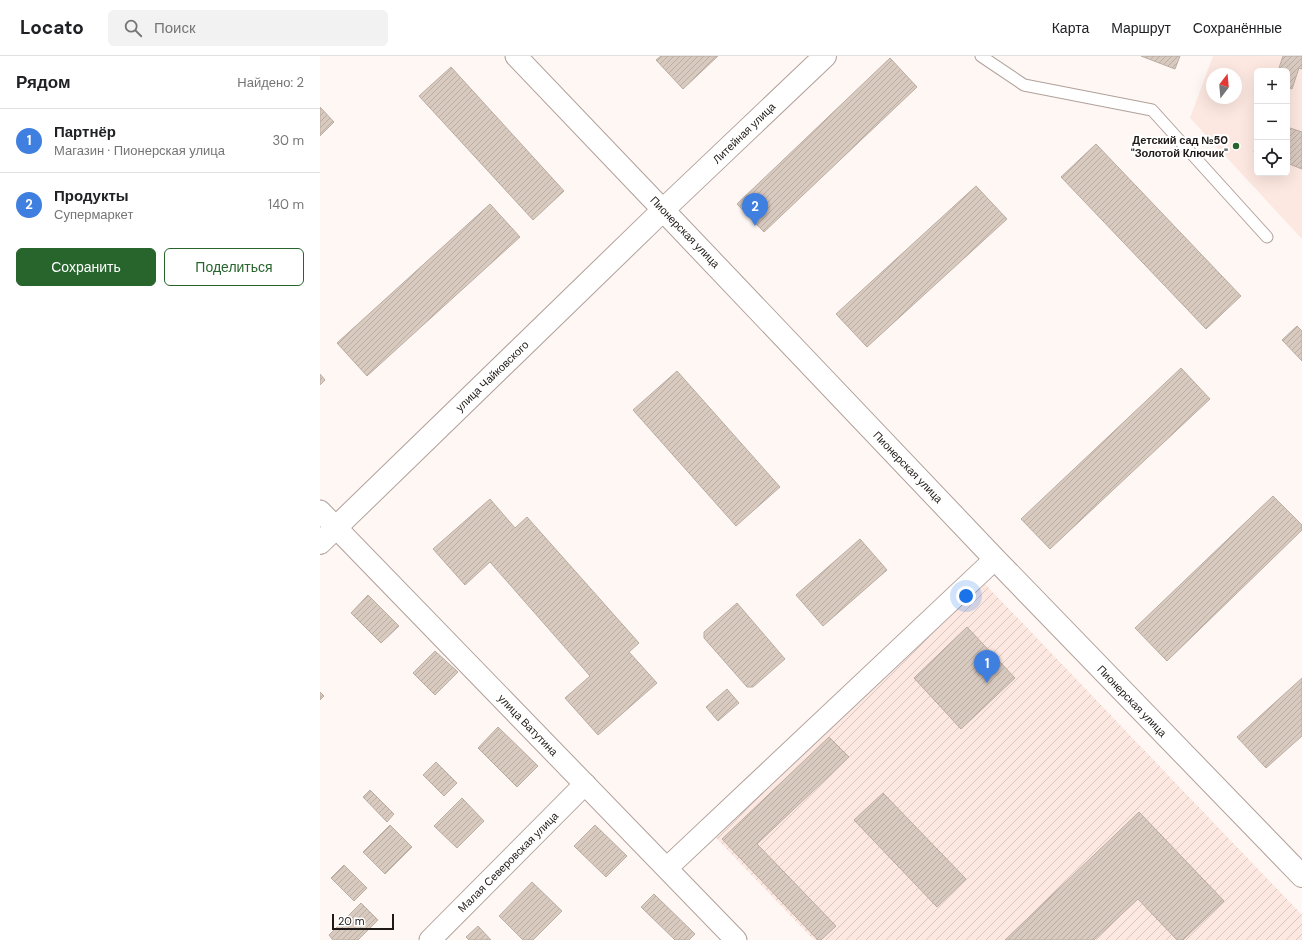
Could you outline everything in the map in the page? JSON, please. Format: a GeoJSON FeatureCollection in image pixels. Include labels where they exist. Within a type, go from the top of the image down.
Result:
{"type":"FeatureCollection","features":[{"type":"Feature","properties":{"kind":"street","name":"Пионерская улица"},"geometry":{"type":"LineString","coordinates":[[516,56],[995,559],[1302,876]]}},
{"type":"Feature","properties":{"kind":"street","name":"Литейная улица"},"geometry":{"type":"LineString","coordinates":[[663,210],[825,56]]}},
{"type":"Feature","properties":{"kind":"street","name":"улица Чайковского"},"geometry":{"type":"LineString","coordinates":[[320,543],[663,210]]}},
{"type":"Feature","properties":{"kind":"street","name":"улица Ватутина"},"geometry":{"type":"LineString","coordinates":[[320,511],[736,940]]}},
{"type":"Feature","properties":{"kind":"street"},"geometry":{"type":"LineString","coordinates":[[666,868],[995,559]]}},
{"type":"Feature","properties":{"kind":"street","name":"Малая Северовская улица"},"geometry":{"type":"LineString","coordinates":[[430,940],[585,784]]}},
{"type":"Feature","properties":{"kind":"lane"},"geometry":{"type":"LineString","coordinates":[[981,56],[1024,85],[1152,110],[1267,237]]}},
{"type":"Feature","properties":{"kind":"shaded area","name":"Детский сад №50 \"Золотой Ключик\""},"geometry":{"type":"Polygon","coordinates":[[[1213,56],[1302,56],[1302,239],[1190,118],[1206,75],[1206,104],[1242,104],[1242,68],[1209,68],[1213,56]]]}},
{"type":"Feature","properties":{"kind":"shaded area"},"geometry":{"type":"Polygon","coordinates":[[[985,584],[1302,915],[1302,940],[814,940],[716,838],[985,584]]]}},
{"type":"Feature","properties":{"kind":"building"},"geometry":{"type":"Polygon","coordinates":[[[661,56],[718,56],[683,89],[656,60],[661,56]]]}},
{"type":"Feature","properties":{"kind":"building"},"geometry":{"type":"Polygon","coordinates":[[[1141,56],[1180,56],[1175,69],[1141,56]]]}},
{"type":"Feature","properties":{"kind":"building"},"geometry":{"type":"Polygon","coordinates":[[[1283,56],[1302,56],[1302,69],[1299,68],[1292,89],[1290,88],[1290,68],[1279,68],[1283,56]]]}},
{"type":"Feature","properties":{"kind":"building"},"geometry":{"type":"Polygon","coordinates":[[[890,58],[917,87],[764,232],[737,204],[890,58]]]}},
{"type":"Feature","properties":{"kind":"building"},"geometry":{"type":"Polygon","coordinates":[[[451,67],[564,191],[533,220],[419,96],[451,67]]]}},
{"type":"Feature","properties":{"kind":"building"},"geometry":{"type":"Polygon","coordinates":[[[320,107],[334,122],[320,136],[320,107]]]}},
{"type":"Feature","properties":{"kind":"building"},"geometry":{"type":"Polygon","coordinates":[[[1290,128],[1302,132],[1302,169],[1290,164],[1290,128]]]}},
{"type":"Feature","properties":{"kind":"building"},"geometry":{"type":"Polygon","coordinates":[[[1096,144],[1241,296],[1206,329],[1061,177],[1096,144]]]}},
{"type":"Feature","properties":{"kind":"building"},"geometry":{"type":"Polygon","coordinates":[[[976,186],[1007,219],[867,347],[836,314],[976,186]]]}},
{"type":"Feature","properties":{"kind":"building"},"geometry":{"type":"Polygon","coordinates":[[[490,204],[520,237],[367,376],[337,343],[490,204]]]}},
{"type":"Feature","properties":{"kind":"building"},"geometry":{"type":"Polygon","coordinates":[[[1297,326],[1302,331],[1302,361],[1282,340],[1297,326]]]}},
{"type":"Feature","properties":{"kind":"building"},"geometry":{"type":"Polygon","coordinates":[[[1181,368],[1210,399],[1050,549],[1021,519],[1181,368]]]}},
{"type":"Feature","properties":{"kind":"building"},"geometry":{"type":"Polygon","coordinates":[[[677,371],[780,487],[736,526],[633,410],[677,371]]]}},
{"type":"Feature","properties":{"kind":"building"},"geometry":{"type":"Polygon","coordinates":[[[320,374],[325,380],[320,385],[320,374]]]}},
{"type":"Feature","properties":{"kind":"building"},"geometry":{"type":"Polygon","coordinates":[[[1273,496],[1302,525],[1302,530],[1167,661],[1135,628],[1273,496]]]}},
{"type":"Feature","properties":{"kind":"building"},"geometry":{"type":"Polygon","coordinates":[[[490,499],[515,528],[527,517],[639,643],[629,652],[657,683],[598,735],[565,698],[590,676],[490,562],[465,585],[433,549],[490,499]]]}},
{"type":"Feature","properties":{"kind":"building"},"geometry":{"type":"Polygon","coordinates":[[[860,539],[887,570],[823,626],[796,595],[860,539]]]}},
{"type":"Feature","properties":{"kind":"building"},"geometry":{"type":"Polygon","coordinates":[[[368,595],[399,626],[381,643],[351,613],[368,595]]]}},
{"type":"Feature","properties":{"kind":"building"},"geometry":{"type":"Polygon","coordinates":[[[737,603],[785,659],[753,687],[747,687],[704,638],[704,632],[737,603]]]}},
{"type":"Feature","properties":{"kind":"building"},"geometry":{"type":"Polygon","coordinates":[[[967,627],[1015,678],[961,729],[914,678],[967,627]]]}},
{"type":"Feature","properties":{"kind":"building"},"geometry":{"type":"Polygon","coordinates":[[[435,651],[458,672],[435,695],[413,673],[435,651]]]}},
{"type":"Feature","properties":{"kind":"building"},"geometry":{"type":"Polygon","coordinates":[[[1302,678],[1302,736],[1266,768],[1237,737],[1302,678]]]}},
{"type":"Feature","properties":{"kind":"building"},"geometry":{"type":"Polygon","coordinates":[[[727,689],[739,703],[718,721],[706,707],[727,689]]]}},
{"type":"Feature","properties":{"kind":"building"},"geometry":{"type":"Polygon","coordinates":[[[320,692],[324,696],[320,700],[320,692]]]}},
{"type":"Feature","properties":{"kind":"building"},"geometry":{"type":"Polygon","coordinates":[[[498,727],[538,766],[517,787],[478,748],[498,727]]]}},
{"type":"Feature","properties":{"kind":"building"},"geometry":{"type":"Polygon","coordinates":[[[829,737],[849,757],[757,844],[836,926],[821,940],[818,940],[722,839],[829,737]]]}},
{"type":"Feature","properties":{"kind":"building"},"geometry":{"type":"Polygon","coordinates":[[[436,762],[457,783],[444,796],[423,775],[436,762]]]}},
{"type":"Feature","properties":{"kind":"building"},"geometry":{"type":"Polygon","coordinates":[[[370,790],[394,814],[387,822],[363,797],[370,790]]]}},
{"type":"Feature","properties":{"kind":"building"},"geometry":{"type":"Polygon","coordinates":[[[883,793],[966,879],[937,907],[854,820],[883,793]]]}},
{"type":"Feature","properties":{"kind":"building"},"geometry":{"type":"Polygon","coordinates":[[[462,798],[484,821],[457,848],[434,826],[462,798]]]}},
{"type":"Feature","properties":{"kind":"building"},"geometry":{"type":"Polygon","coordinates":[[[1139,812],[1224,901],[1183,940],[1177,940],[1138,899],[1094,940],[1005,940],[1139,812]]]}},
{"type":"Feature","properties":{"kind":"building"},"geometry":{"type":"Polygon","coordinates":[[[390,825],[412,847],[385,874],[363,852],[390,825]]]}},
{"type":"Feature","properties":{"kind":"building"},"geometry":{"type":"Polygon","coordinates":[[[595,825],[627,856],[606,877],[574,846],[595,825]]]}},
{"type":"Feature","properties":{"kind":"building"},"geometry":{"type":"Polygon","coordinates":[[[344,865],[367,888],[354,901],[331,878],[344,865]]]}},
{"type":"Feature","properties":{"kind":"building"},"geometry":{"type":"Polygon","coordinates":[[[532,882],[562,911],[533,940],[523,940],[499,916],[532,882]]]}},
{"type":"Feature","properties":{"kind":"building"},"geometry":{"type":"Polygon","coordinates":[[[654,894],[695,934],[689,940],[675,940],[641,907],[654,894]]]}},
{"type":"Feature","properties":{"kind":"building"},"geometry":{"type":"Polygon","coordinates":[[[361,903],[378,920],[358,940],[333,940],[329,935],[361,903]]]}},
{"type":"Feature","properties":{"kind":"building"},"geometry":{"type":"Polygon","coordinates":[[[478,926],[491,940],[469,940],[466,937],[478,926]]]}},
{"type":"Feature","properties":{"kind":"place","name":"Детский сад №50 \"Золотой Ключик\""},"geometry":{"type":"Point","coordinates":[1236,146]}},
{"type":"Feature","properties":{"kind":"place","name":"Продукты"},"geometry":{"type":"Point","coordinates":[755,226]}},
{"type":"Feature","properties":{"kind":"place","name":"Партнёр"},"geometry":{"type":"Point","coordinates":[987,683]}}]}
